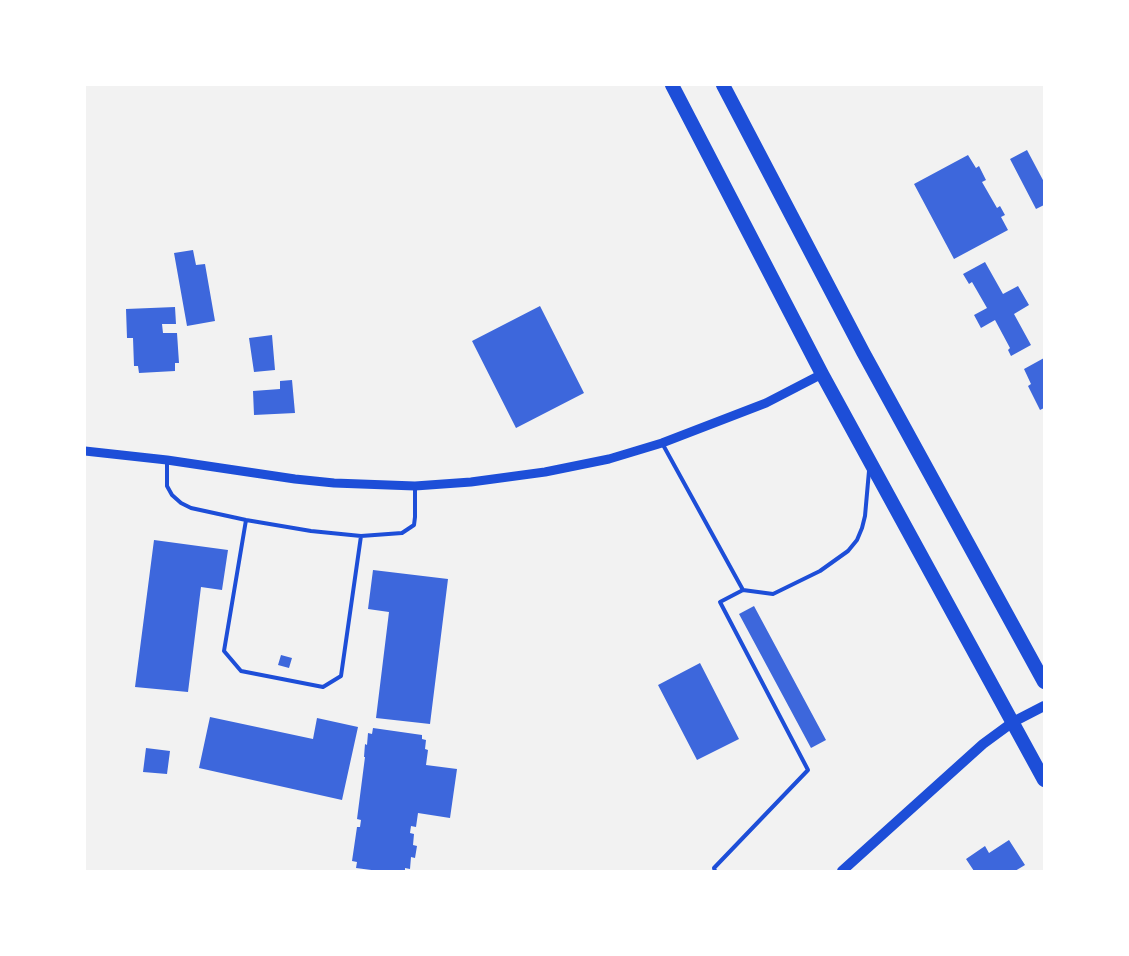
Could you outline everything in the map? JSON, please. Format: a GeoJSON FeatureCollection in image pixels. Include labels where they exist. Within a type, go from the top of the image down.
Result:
{"type":"FeatureCollection","features":[{"type":"Feature","properties":{"kind":"highway"},"geometry":{"type":"LineString","coordinates":[[672,85],[822,374],[1044,780]]}},
{"type":"Feature","properties":{"kind":"highway"},"geometry":{"type":"LineString","coordinates":[[723,85],[863,352],[1044,682]]}},
{"type":"Feature","properties":{"kind":"main road"},"geometry":{"type":"LineString","coordinates":[[842,871],[983,744],[1013,722],[1044,706]]}},
{"type":"Feature","properties":{"kind":"street"},"geometry":{"type":"LineString","coordinates":[[85,451],[167,460],[334,483],[415,486],[471,482],[545,472],[609,459],[662,443],[766,403],[822,374]]}},
{"type":"Feature","properties":{"kind":"lane"},"geometry":{"type":"LineString","coordinates":[[662,443],[743,590]]}},
{"type":"Feature","properties":{"kind":"lane"},"geometry":{"type":"LineString","coordinates":[[167,460],[166,486],[181,503],[192,508],[246,520],[311,531],[361,536],[402,533],[414,525],[415,486]]}},
{"type":"Feature","properties":{"kind":"lane"},"geometry":{"type":"LineString","coordinates":[[716,871],[714,868],[808,770],[720,602],[743,590],[773,594],[820,571],[848,551],[857,540],[865,516],[870,461]]}},
{"type":"Feature","properties":{"kind":"lane"},"geometry":{"type":"LineString","coordinates":[[246,520],[224,651],[241,671],[323,687],[341,676],[361,536]]}},
{"type":"Feature","properties":{"kind":"building"},"geometry":{"type":"Polygon","coordinates":[[[1027,150],[1044,182],[1044,205],[1036,209],[1010,159],[1027,150]]]}},
{"type":"Feature","properties":{"kind":"building"},"geometry":{"type":"Polygon","coordinates":[[[968,155],[976,168],[979,166],[986,180],[982,182],[997,208],[1000,206],[1005,215],[1001,217],[1008,230],[954,259],[914,184],[968,155]]]}},
{"type":"Feature","properties":{"kind":"building"},"geometry":{"type":"Polygon","coordinates":[[[193,250],[196,265],[205,264],[215,321],[187,326],[174,253],[193,250]]]}},
{"type":"Feature","properties":{"kind":"building"},"geometry":{"type":"Polygon","coordinates":[[[985,262],[1003,294],[1018,286],[1029,305],[1014,314],[1031,345],[1011,356],[1008,350],[1010,348],[995,320],[981,328],[974,315],[987,308],[972,282],[969,284],[963,274],[985,262]]]}},
{"type":"Feature","properties":{"kind":"building"},"geometry":{"type":"Polygon","coordinates":[[[540,306],[584,393],[516,428],[472,341],[540,306]]]}},
{"type":"Feature","properties":{"kind":"building"},"geometry":{"type":"Polygon","coordinates":[[[175,307],[176,324],[162,324],[163,333],[177,333],[179,363],[175,363],[175,371],[139,373],[138,366],[134,366],[133,338],[127,338],[126,309],[175,307]]]}},
{"type":"Feature","properties":{"kind":"building"},"geometry":{"type":"Polygon","coordinates":[[[272,335],[275,370],[254,372],[249,338],[272,335]]]}},
{"type":"Feature","properties":{"kind":"building"},"geometry":{"type":"Polygon","coordinates":[[[1044,358],[1044,408],[1040,410],[1028,386],[1031,384],[1024,369],[1044,358]]]}},
{"type":"Feature","properties":{"kind":"building"},"geometry":{"type":"Polygon","coordinates":[[[292,380],[295,413],[254,415],[253,391],[280,389],[280,381],[292,380]]]}},
{"type":"Feature","properties":{"kind":"building"},"geometry":{"type":"Polygon","coordinates":[[[154,540],[228,550],[222,590],[201,587],[188,692],[135,687],[154,540]]]}},
{"type":"Feature","properties":{"kind":"building"},"geometry":{"type":"Polygon","coordinates":[[[373,570],[448,579],[430,724],[376,718],[389,612],[368,609],[373,570]]]}},
{"type":"Feature","properties":{"kind":"building"},"geometry":{"type":"Polygon","coordinates":[[[754,606],[826,740],[811,748],[739,614],[754,606]]]}},
{"type":"Feature","properties":{"kind":"building"},"geometry":{"type":"Polygon","coordinates":[[[281,655],[292,658],[289,668],[278,665],[281,655]]]}},
{"type":"Feature","properties":{"kind":"building"},"geometry":{"type":"Polygon","coordinates":[[[700,663],[739,739],[697,760],[658,685],[700,663]]]}},
{"type":"Feature","properties":{"kind":"building"},"geometry":{"type":"Polygon","coordinates":[[[210,717],[313,739],[317,718],[358,727],[342,800],[199,768],[210,717]]]}},
{"type":"Feature","properties":{"kind":"building"},"geometry":{"type":"Polygon","coordinates":[[[373,728],[422,735],[422,739],[426,740],[425,749],[428,750],[426,765],[457,769],[450,818],[418,813],[416,827],[411,826],[410,833],[414,834],[413,845],[417,846],[415,858],[411,857],[410,869],[405,868],[405,871],[379,871],[356,868],[357,862],[352,861],[357,827],[360,827],[361,820],[357,819],[365,744],[367,745],[368,733],[372,734],[373,728]]]}},
{"type":"Feature","properties":{"kind":"building"},"geometry":{"type":"Polygon","coordinates":[[[146,748],[170,751],[167,774],[143,772],[146,748]]]}},
{"type":"Feature","properties":{"kind":"building"},"geometry":{"type":"Polygon","coordinates":[[[1009,840],[1025,865],[1015,871],[974,871],[966,859],[985,846],[989,853],[1009,840]]]}}]}
